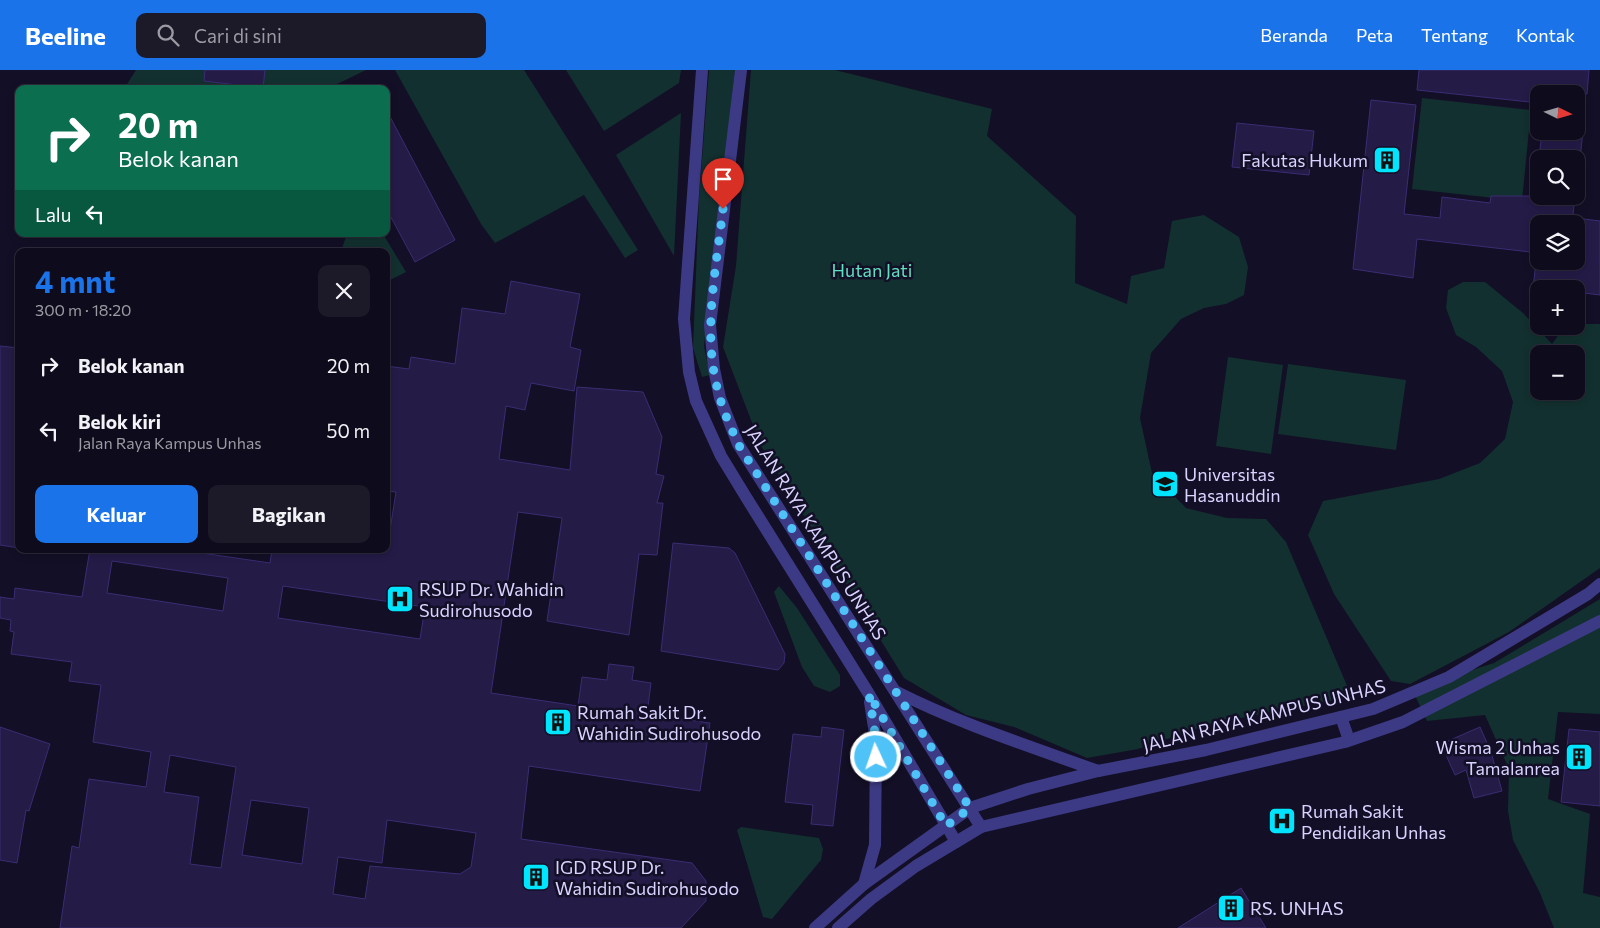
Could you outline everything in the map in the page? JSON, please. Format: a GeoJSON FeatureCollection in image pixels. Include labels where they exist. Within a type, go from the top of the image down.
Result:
{"type":"FeatureCollection","features":[{"type":"Feature","properties":{"kind":"street"},"geometry":{"type":"LineString","coordinates":[[702,70],[684,319],[689,372],[696,401],[722,456],[741,489],[869,694],[956,842]]}},
{"type":"Feature","properties":{"kind":"street","name":"JALAN RAYA KAMPUS UNHAS"},"geometry":{"type":"LineString","coordinates":[[741,70],[710,325],[714,369],[720,398],[738,444],[981,827]]}},
{"type":"Feature","properties":{"kind":"street","name":"JALAN RAYA KAMPUS UNHAS"},"geometry":{"type":"LineString","coordinates":[[815,928],[864,884],[970,808],[1028,789],[1098,771],[1206,750],[1373,709],[1449,677],[1588,594],[1600,584]]}},
{"type":"Feature","properties":{"kind":"street"},"geometry":{"type":"LineString","coordinates":[[838,928],[871,899],[916,866],[981,827],[1349,740],[1403,722],[1600,621]]}},
{"type":"Feature","properties":{"kind":"street"},"geometry":{"type":"LineString","coordinates":[[895,691],[966,724],[1098,771]]}},
{"type":"Feature","properties":{"kind":"street"},"geometry":{"type":"LineString","coordinates":[[864,884],[875,845],[876,818],[876,740],[869,694]]}},
{"type":"Feature","properties":{"kind":"street"},"geometry":{"type":"LineString","coordinates":[[1341,717],[1349,740]]}},
{"type":"Feature","properties":{"kind":"green space"},"geometry":{"type":"Polygon","coordinates":[[[136,70],[366,70],[335,85],[127,85],[136,70]]]}},
{"type":"Feature","properties":{"kind":"green space"},"geometry":{"type":"Polygon","coordinates":[[[395,70],[524,70],[638,250],[625,258],[584,195],[495,243],[481,224],[395,70]]]}},
{"type":"Feature","properties":{"kind":"green space"},"geometry":{"type":"Polygon","coordinates":[[[566,70],[681,70],[679,83],[604,131],[566,70]]]}},
{"type":"Feature","properties":{"kind":"green space"},"geometry":{"type":"Polygon","coordinates":[[[709,70],[735,70],[704,346],[710,375],[702,377],[693,348],[699,198],[709,70]]]}},
{"type":"Feature","properties":{"kind":"green space","name":"Hutan Jati"},"geometry":{"type":"Polygon","coordinates":[[[751,70],[835,70],[992,109],[987,136],[1076,216],[1075,283],[1127,304],[1131,276],[1164,268],[1172,221],[1204,215],[1239,237],[1248,267],[1244,295],[1226,304],[1204,308],[1181,319],[1151,353],[1140,418],[1152,473],[1186,508],[1227,518],[1266,519],[1286,542],[1348,688],[1335,700],[1210,724],[1138,749],[1087,758],[1014,727],[966,715],[904,678],[761,446],[723,347],[736,266],[751,70]]]}},
{"type":"Feature","properties":{"kind":"green space"},"geometry":{"type":"Polygon","coordinates":[[[1422,98],[1530,110],[1522,201],[1412,189],[1422,98]]]}},
{"type":"Feature","properties":{"kind":"green space"},"geometry":{"type":"Polygon","coordinates":[[[681,113],[674,256],[616,155],[681,113]]]}},
{"type":"Feature","properties":{"kind":"green space"},"geometry":{"type":"Polygon","coordinates":[[[346,237],[385,237],[406,272],[390,280],[390,248],[342,248],[346,237]]]}},
{"type":"Feature","properties":{"kind":"green space"},"geometry":{"type":"Polygon","coordinates":[[[1463,282],[1485,282],[1530,320],[1530,335],[1544,335],[1552,344],[1558,335],[1585,335],[1585,324],[1600,324],[1600,568],[1509,632],[1410,684],[1391,681],[1334,594],[1308,535],[1323,501],[1439,479],[1480,463],[1505,439],[1513,402],[1502,371],[1476,347],[1456,335],[1446,308],[1448,290],[1463,282]]]}},
{"type":"Feature","properties":{"kind":"green space"},"geometry":{"type":"Polygon","coordinates":[[[1228,357],[1283,365],[1271,454],[1216,446],[1228,357]]]}},
{"type":"Feature","properties":{"kind":"green space"},"geometry":{"type":"Polygon","coordinates":[[[1288,364],[1406,380],[1396,450],[1278,434],[1288,364]]]}},
{"type":"Feature","properties":{"kind":"green space"},"geometry":{"type":"Polygon","coordinates":[[[779,586],[797,608],[840,675],[840,686],[830,692],[814,686],[802,667],[774,592],[779,586]]]}},
{"type":"Feature","properties":{"kind":"green space"},"geometry":{"type":"Polygon","coordinates":[[[1600,599],[1600,714],[1558,712],[1548,799],[1590,814],[1583,893],[1600,897],[1600,928],[1554,928],[1540,893],[1513,840],[1508,811],[1509,769],[1485,715],[1427,721],[1412,689],[1494,663],[1600,599]]]}},
{"type":"Feature","properties":{"kind":"green space"},"geometry":{"type":"Polygon","coordinates":[[[741,827],[819,838],[823,849],[821,860],[772,919],[763,917],[737,830],[741,827]]]}},
{"type":"Feature","properties":{"kind":"building"},"geometry":{"type":"Polygon","coordinates":[[[205,70],[265,70],[263,85],[238,85],[204,81],[205,70]]]}},
{"type":"Feature","properties":{"kind":"building"},"geometry":{"type":"Polygon","coordinates":[[[1419,70],[1589,70],[1587,94],[1585,94],[1585,85],[1530,85],[1530,102],[1417,90],[1419,70]]]}},
{"type":"Feature","properties":{"kind":"building","name":"Fakutas Hukum"},"geometry":{"type":"Polygon","coordinates":[[[1371,100],[1416,105],[1404,214],[1440,218],[1442,197],[1490,203],[1491,196],[1530,196],[1530,205],[1574,205],[1573,215],[1530,215],[1530,252],[1417,239],[1413,278],[1353,269],[1371,100]]]}},
{"type":"Feature","properties":{"kind":"building"},"geometry":{"type":"Polygon","coordinates":[[[390,117],[455,240],[415,262],[390,215],[390,117]]]}},
{"type":"Feature","properties":{"kind":"building"},"geometry":{"type":"Polygon","coordinates":[[[1237,123],[1314,131],[1309,175],[1232,167],[1237,123]]]}},
{"type":"Feature","properties":{"kind":"building"},"geometry":{"type":"Polygon","coordinates":[[[1541,140],[1582,140],[1581,150],[1540,150],[1541,140]]]}},
{"type":"Feature","properties":{"kind":"building"},"geometry":{"type":"Polygon","coordinates":[[[1585,219],[1600,221],[1600,295],[1585,293],[1585,280],[1534,280],[1535,270],[1585,270],[1585,219]]]}},
{"type":"Feature","properties":{"kind":"building"},"geometry":{"type":"Polygon","coordinates":[[[511,281],[580,294],[570,347],[581,350],[574,391],[531,383],[525,410],[506,406],[499,459],[570,470],[577,387],[643,392],[662,437],[656,474],[664,476],[657,503],[663,503],[657,555],[639,554],[629,635],[547,621],[562,518],[518,512],[491,693],[578,706],[582,677],[607,680],[609,664],[634,667],[632,680],[651,683],[647,714],[710,723],[700,791],[529,766],[521,839],[692,863],[706,881],[706,901],[681,928],[60,928],[72,846],[79,848],[89,779],[146,787],[151,752],[93,742],[101,685],[69,681],[72,662],[11,654],[14,632],[10,631],[11,620],[0,618],[0,597],[14,599],[15,588],[82,597],[89,553],[201,553],[270,563],[271,553],[390,553],[390,530],[396,492],[390,491],[390,367],[409,369],[411,357],[455,364],[462,308],[505,314],[511,281]],[[112,561],[107,593],[223,611],[228,578],[112,561]],[[283,586],[278,618],[420,639],[425,607],[283,586]],[[170,755],[164,792],[199,797],[190,864],[221,868],[236,767],[170,755]],[[251,800],[242,855],[302,864],[309,808],[251,800]],[[387,820],[382,863],[338,857],[333,894],[365,899],[370,866],[460,874],[471,867],[476,833],[387,820]]]}},
{"type":"Feature","properties":{"kind":"building"},"geometry":{"type":"Polygon","coordinates":[[[0,346],[15,348],[15,547],[0,545],[0,346]]]}},
{"type":"Feature","properties":{"kind":"building"},"geometry":{"type":"Polygon","coordinates":[[[673,543],[729,548],[735,553],[785,654],[784,663],[778,670],[661,651],[673,543]]]}},
{"type":"Feature","properties":{"kind":"building"},"geometry":{"type":"Polygon","coordinates":[[[0,727],[50,744],[29,811],[26,810],[17,863],[0,860],[0,727]]]}},
{"type":"Feature","properties":{"kind":"building"},"geometry":{"type":"Polygon","coordinates":[[[822,727],[844,730],[833,826],[811,824],[813,805],[785,802],[793,734],[821,737],[822,727]]]}},
{"type":"Feature","properties":{"kind":"building"},"geometry":{"type":"Polygon","coordinates":[[[1480,727],[1491,752],[1502,791],[1474,798],[1466,770],[1455,775],[1441,744],[1480,727]]]}},
{"type":"Feature","properties":{"kind":"building","name":"Wisma 2 Unhas Tamalanrea"},"geometry":{"type":"Polygon","coordinates":[[[1569,729],[1600,732],[1600,806],[1561,802],[1569,729]]]}},
{"type":"Feature","properties":{"kind":"building","name":"RS. UNHAS"},"geometry":{"type":"Polygon","coordinates":[[[1241,888],[1266,928],[1178,928],[1241,888]]]}},
{"type":"Feature","properties":{"kind":"place","name":"Fakutas Hukum"},"geometry":{"type":"Point","coordinates":[1387,160]}},
{"type":"Feature","properties":{"kind":"place","name":"Universitas Hasanuddin"},"geometry":{"type":"Point","coordinates":[1165,484]}},
{"type":"Feature","properties":{"kind":"place","name":"RSUP Dr. Wahidin Sudirohusodo"},"geometry":{"type":"Point","coordinates":[400,599]}},
{"type":"Feature","properties":{"kind":"place","name":"Rumah Sakit Dr. Wahidin Sudirohusodo"},"geometry":{"type":"Point","coordinates":[558,722]}},
{"type":"Feature","properties":{"kind":"place","name":"Wisma 2 Unhas Tamalanrea"},"geometry":{"type":"Point","coordinates":[1579,757]}},
{"type":"Feature","properties":{"kind":"place","name":"Rumah Sakit Pendidikan Unhas"},"geometry":{"type":"Point","coordinates":[1282,821]}},
{"type":"Feature","properties":{"kind":"place","name":"IGD RSUP Dr. Wahidin Sudirohusodo"},"geometry":{"type":"Point","coordinates":[536,877]}},
{"type":"Feature","properties":{"kind":"place","name":"RS. UNHAS"},"geometry":{"type":"Point","coordinates":[1231,908]}},
{"type":"Feature","properties":{"kind":"route"},"geometry":{"type":"LineString","coordinates":[[723,209],[710,325],[711,344],[720,398],[738,444],[970,808],[946,826],[869,694],[876,740],[876,757]]}}]}
